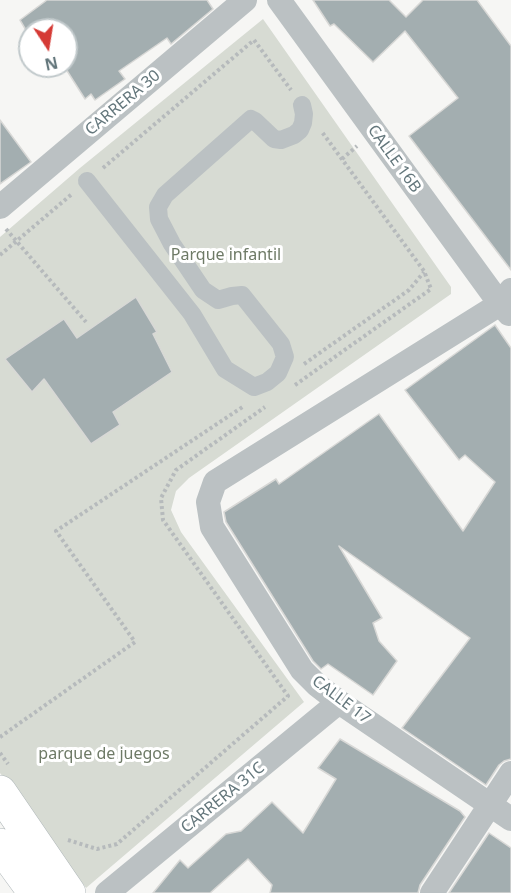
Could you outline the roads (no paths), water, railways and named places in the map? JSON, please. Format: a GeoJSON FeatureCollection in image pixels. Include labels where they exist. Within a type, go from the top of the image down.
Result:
{"type":"FeatureCollection","features":[{"type":"Feature","properties":{"kind":"main road"},"geometry":{"type":"LineString","coordinates":[[6,782],[69,893]]}},
{"type":"Feature","properties":{"kind":"main road"},"geometry":{"type":"LineString","coordinates":[[0,845],[35,893]]}},
{"type":"Feature","properties":{"kind":"street","name":"CARRERA 30"},"geometry":{"type":"LineString","coordinates":[[0,207],[245,0]]}},
{"type":"Feature","properties":{"kind":"street","name":"CALLE 16B"},"geometry":{"type":"LineString","coordinates":[[279,0],[507,303]]}},
{"type":"Feature","properties":{"kind":"street"},"geometry":{"type":"LineString","coordinates":[[87,181],[192,314],[225,369],[254,387],[267,382],[278,373],[285,357],[281,344],[263,318],[242,295],[218,300],[203,290],[172,244],[159,219],[159,207],[165,195],[251,119],[274,140],[294,135],[303,123],[302,105]]}},
{"type":"Feature","properties":{"kind":"street","name":"CALLE 17"},"geometry":{"type":"LineString","coordinates":[[507,303],[215,482],[208,502],[212,527],[302,670],[339,702],[511,819]]}},
{"type":"Feature","properties":{"kind":"street","name":"CARRERA 31C"},"geometry":{"type":"LineString","coordinates":[[107,893],[339,702]]}},
{"type":"Feature","properties":{"kind":"street"},"geometry":{"type":"LineString","coordinates":[[432,893],[511,773]]}},
{"type":"Feature","properties":{"kind":"park label","name":"Parque infantil"},"geometry":{"type":"Point","coordinates":[226,255]}},
{"type":"Feature","properties":{"kind":"park label","name":"parque de juegos"},"geometry":{"type":"Point","coordinates":[104,754]}}]}
